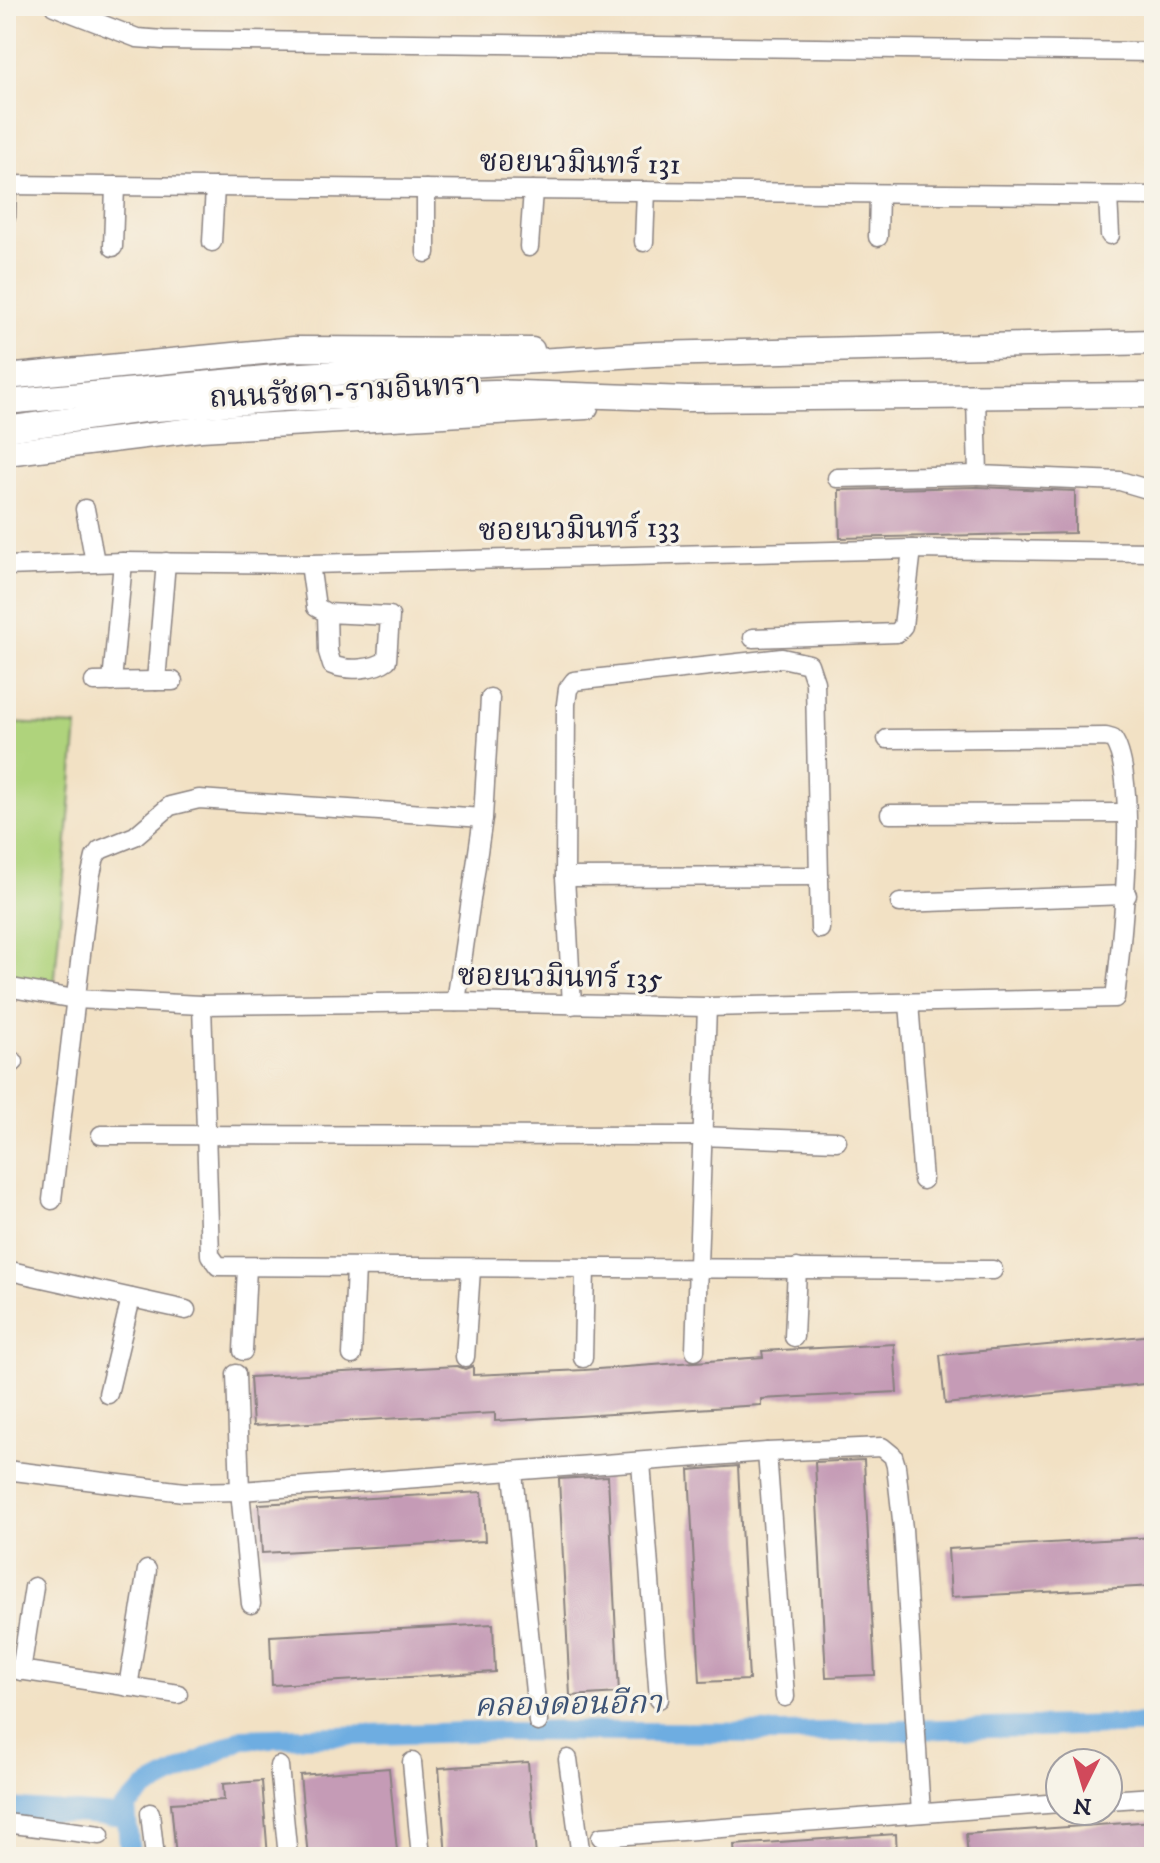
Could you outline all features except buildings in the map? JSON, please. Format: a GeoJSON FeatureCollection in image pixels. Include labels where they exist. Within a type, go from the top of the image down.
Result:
{"type":"FeatureCollection","features":[{"type":"Feature","properties":{"kind":"main road","name":"ถนนรัชดา-รามอินทรา"},"geometry":{"type":"LineString","coordinates":[[6,377],[294,349],[472,348],[654,354],[1154,342]]}},
{"type":"Feature","properties":{"kind":"main road","name":"ถนนรัชดา-รามอินทรา"},"geometry":{"type":"LineString","coordinates":[[6,429],[143,398],[654,354]]}},
{"type":"Feature","properties":{"kind":"main road","name":"ถนนรัชดา-รามอินทรา"},"geometry":{"type":"LineString","coordinates":[[6,402],[143,398],[282,399],[495,392],[688,399],[1154,395]]}},
{"type":"Feature","properties":{"kind":"main road","name":"ถนนรัชดา-รามอินทรา"},"geometry":{"type":"LineString","coordinates":[[6,453],[201,429],[511,413],[688,399]]}},
{"type":"Feature","properties":{"kind":"street"},"geometry":{"type":"LineString","coordinates":[[54,6],[137,38],[163,40],[1154,52]]}},
{"type":"Feature","properties":{"kind":"street"},"geometry":{"type":"LineString","coordinates":[[6,185],[6,217]]}},
{"type":"Feature","properties":{"kind":"street","name":"ซอยนวมินทร์ 131"},"geometry":{"type":"LineString","coordinates":[[6,185],[1154,196]]}},
{"type":"Feature","properties":{"kind":"street"},"geometry":{"type":"LineString","coordinates":[[113,247],[115,186]]}},
{"type":"Feature","properties":{"kind":"street"},"geometry":{"type":"LineString","coordinates":[[212,242],[215,187]]}},
{"type":"Feature","properties":{"kind":"street"},"geometry":{"type":"LineString","coordinates":[[426,189],[426,253]]}},
{"type":"Feature","properties":{"kind":"street"},"geometry":{"type":"LineString","coordinates":[[529,247],[533,190]]}},
{"type":"Feature","properties":{"kind":"street"},"geometry":{"type":"LineString","coordinates":[[644,242],[646,191]]}},
{"type":"Feature","properties":{"kind":"street"},"geometry":{"type":"LineString","coordinates":[[878,237],[879,194]]}},
{"type":"Feature","properties":{"kind":"street"},"geometry":{"type":"LineString","coordinates":[[1108,196],[1110,235]]}},
{"type":"Feature","properties":{"kind":"street"},"geometry":{"type":"LineString","coordinates":[[976,396],[978,475]]}},
{"type":"Feature","properties":{"kind":"street"},"geometry":{"type":"LineString","coordinates":[[837,478],[978,475],[1120,481],[1154,491]]}},
{"type":"Feature","properties":{"kind":"street"},"geometry":{"type":"LineString","coordinates":[[85,509],[95,562]]}},
{"type":"Feature","properties":{"kind":"street"},"geometry":{"type":"LineString","coordinates":[[753,638],[897,633],[903,626],[912,549]]}},
{"type":"Feature","properties":{"kind":"street","name":"ซอยนวมินทร์ 133"},"geometry":{"type":"LineString","coordinates":[[6,566],[95,562],[310,564],[912,549],[1154,552]]}},
{"type":"Feature","properties":{"kind":"street"},"geometry":{"type":"LineString","coordinates":[[123,562],[103,682],[164,681],[166,562]]}},
{"type":"Feature","properties":{"kind":"street"},"geometry":{"type":"LineString","coordinates":[[310,564],[316,607],[327,613]]}},
{"type":"Feature","properties":{"kind":"street"},"geometry":{"type":"LineString","coordinates":[[572,1005],[565,877],[566,704],[570,685],[583,678],[782,658],[809,664],[814,671],[820,929]]}},
{"type":"Feature","properties":{"kind":"street"},"geometry":{"type":"LineString","coordinates":[[456,1002],[483,818],[490,698]]}},
{"type":"Feature","properties":{"kind":"street"},"geometry":{"type":"LineString","coordinates":[[887,739],[1113,739],[1120,754],[1125,813],[1127,895],[900,903]]}},
{"type":"Feature","properties":{"kind":"street"},"geometry":{"type":"LineString","coordinates":[[52,1200],[95,857],[110,844],[147,829],[180,801],[199,799],[483,818]]}},
{"type":"Feature","properties":{"kind":"street"},"geometry":{"type":"LineString","coordinates":[[890,814],[1125,813]]}},
{"type":"Feature","properties":{"kind":"street"},"geometry":{"type":"LineString","coordinates":[[565,877],[818,876]]}},
{"type":"Feature","properties":{"kind":"street","name":"ซอยนวมินทร์ 135"},"geometry":{"type":"LineString","coordinates":[[6,987],[75,999],[202,1005],[456,1002],[707,1007],[1115,998],[1127,895]]}},
{"type":"Feature","properties":{"kind":"street"},"geometry":{"type":"LineString","coordinates":[[909,1003],[923,1180]]}},
{"type":"Feature","properties":{"kind":"street"},"geometry":{"type":"LineString","coordinates":[[202,1005],[209,1136],[210,1255],[218,1266],[471,1270],[698,1267],[993,1270]]}},
{"type":"Feature","properties":{"kind":"street"},"geometry":{"type":"LineString","coordinates":[[695,1351],[700,1136],[707,1007]]}},
{"type":"Feature","properties":{"kind":"street"},"geometry":{"type":"LineString","coordinates":[[101,1135],[700,1136],[837,1141]]}},
{"type":"Feature","properties":{"kind":"street"},"geometry":{"type":"LineString","coordinates":[[243,1351],[247,1267]]}},
{"type":"Feature","properties":{"kind":"street"},"geometry":{"type":"LineString","coordinates":[[583,1358],[585,1268]]}},
{"type":"Feature","properties":{"kind":"street"},"geometry":{"type":"LineString","coordinates":[[794,1337],[797,1268]]}},
{"type":"Feature","properties":{"kind":"street"},"geometry":{"type":"LineString","coordinates":[[352,1355],[356,1269]]}},
{"type":"Feature","properties":{"kind":"street"},"geometry":{"type":"LineString","coordinates":[[6,1270],[186,1310]]}},
{"type":"Feature","properties":{"kind":"street"},"geometry":{"type":"LineString","coordinates":[[465,1357],[471,1270]]}},
{"type":"Feature","properties":{"kind":"street"},"geometry":{"type":"LineString","coordinates":[[108,1394],[131,1298]]}},
{"type":"Feature","properties":{"kind":"street"},"geometry":{"type":"LineString","coordinates":[[236,1374],[240,1491],[251,1604]]}},
{"type":"Feature","properties":{"kind":"street"},"geometry":{"type":"LineString","coordinates":[[6,1470],[184,1492],[240,1491],[876,1445],[893,1456],[903,1529],[921,1813]]}},
{"type":"Feature","properties":{"kind":"street"},"geometry":{"type":"LineString","coordinates":[[767,1452],[785,1697]]}},
{"type":"Feature","properties":{"kind":"street"},"geometry":{"type":"LineString","coordinates":[[641,1462],[659,1699]]}},
{"type":"Feature","properties":{"kind":"street"},"geometry":{"type":"LineString","coordinates":[[513,1473],[538,1722]]}},
{"type":"Feature","properties":{"kind":"street"},"geometry":{"type":"LineString","coordinates":[[128,1687],[147,1570]]}},
{"type":"Feature","properties":{"kind":"street"},"geometry":{"type":"LineString","coordinates":[[34,1587],[13,1670],[178,1694]]}},
{"type":"Feature","properties":{"kind":"street"},"geometry":{"type":"LineString","coordinates":[[568,1759],[581,1857]]}},
{"type":"Feature","properties":{"kind":"street"},"geometry":{"type":"LineString","coordinates":[[412,1762],[421,1857]]}},
{"type":"Feature","properties":{"kind":"street"},"geometry":{"type":"LineString","coordinates":[[279,1766],[288,1857]]}},
{"type":"Feature","properties":{"kind":"street"},"geometry":{"type":"LineString","coordinates":[[1124,1799],[1154,1797]]}},
{"type":"Feature","properties":{"kind":"street"},"geometry":{"type":"LineString","coordinates":[[601,1837],[1044,1804]]}},
{"type":"Feature","properties":{"kind":"street"},"geometry":{"type":"LineString","coordinates":[[150,1813],[155,1857]]}},
{"type":"Feature","properties":{"kind":"street"},"geometry":{"type":"LineString","coordinates":[[6,1823],[100,1835]]}},
{"type":"Feature","properties":{"kind":"green space"},"geometry":{"type":"Polygon","coordinates":[[[6,723],[77,726],[54,989],[6,979],[6,723]]]}},
{"type":"Feature","properties":{"kind":"waterway","name":"คลองดอนอีกา"},"geometry":{"type":"LineString","coordinates":[[6,1808],[116,1816],[144,1790],[242,1739],[500,1731],[784,1733],[1154,1724]]}},
{"type":"Feature","properties":{"kind":"waterway"},"geometry":{"type":"LineString","coordinates":[[126,1807],[130,1857]]}}]}
